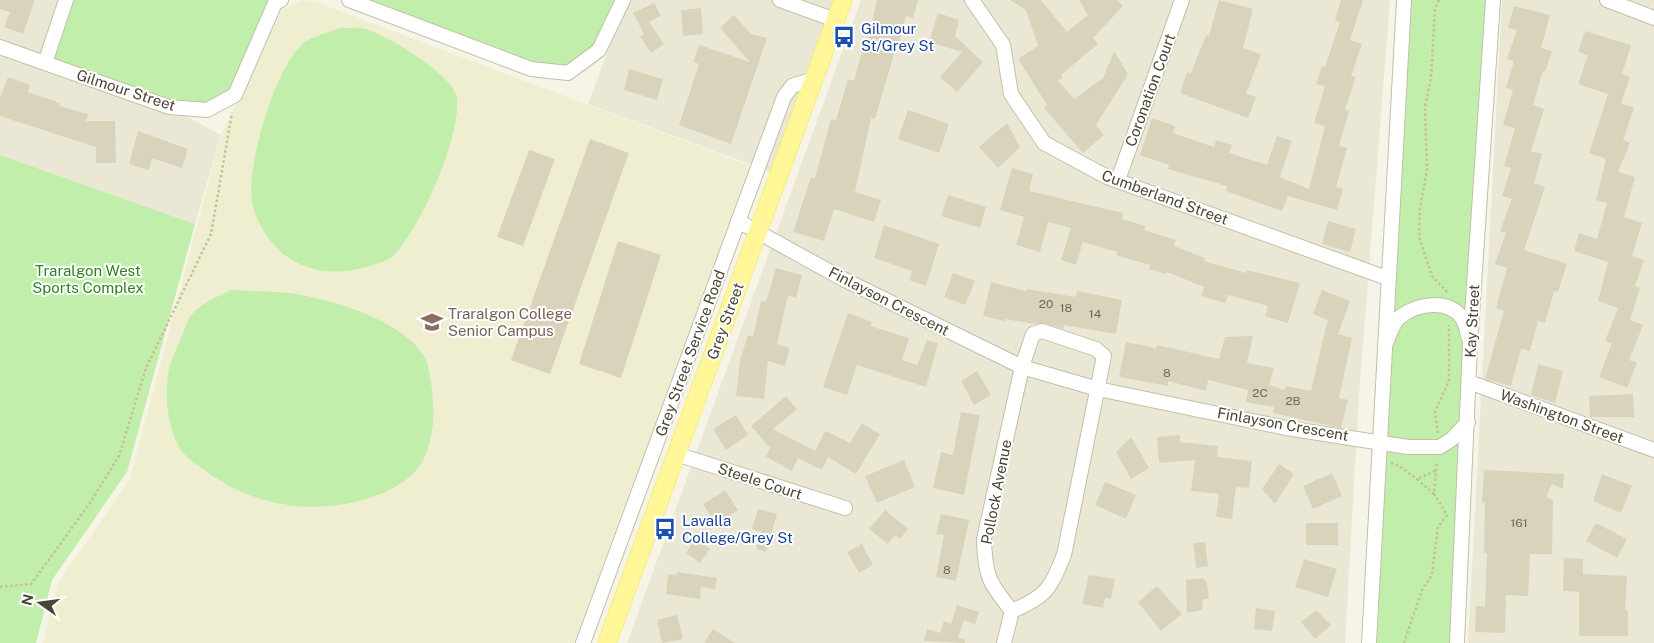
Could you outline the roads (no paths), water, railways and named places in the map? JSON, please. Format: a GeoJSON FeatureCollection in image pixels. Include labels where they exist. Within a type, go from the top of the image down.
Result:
{"type":"FeatureCollection","features":[{"type":"Feature","properties":{"kind":"main road","name":"Grey Street"},"geometry":{"type":"LineString","coordinates":[[607,643],[843,0]]}},
{"type":"Feature","properties":{"kind":"street"},"geometry":{"type":"LineString","coordinates":[[45,63],[66,0]]}},
{"type":"Feature","properties":{"kind":"street","name":"Gilmour Street"},"geometry":{"type":"LineString","coordinates":[[0,47],[169,107],[207,110],[235,96],[275,3],[281,0]]}},
{"type":"Feature","properties":{"kind":"street"},"geometry":{"type":"LineString","coordinates":[[349,0],[531,69],[568,74],[599,50],[623,0]]}},
{"type":"Feature","properties":{"kind":"street"},"geometry":{"type":"LineString","coordinates":[[780,0],[836,20]]}},
{"type":"Feature","properties":{"kind":"street","name":"Cumberland Street"},"geometry":{"type":"LineString","coordinates":[[972,0],[1003,46],[1011,94],[1044,143],[1108,177],[1387,278]]}},
{"type":"Feature","properties":{"kind":"street","name":"Coronation Court"},"geometry":{"type":"LineString","coordinates":[[1118,180],[1182,0]]}},
{"type":"Feature","properties":{"kind":"street"},"geometry":{"type":"LineString","coordinates":[[1369,643],[1387,278],[1404,0]]}},
{"type":"Feature","properties":{"kind":"street","name":"Kay Street"},"geometry":{"type":"LineString","coordinates":[[1457,643],[1470,382],[1470,345],[1493,0]]}},
{"type":"Feature","properties":{"kind":"street"},"geometry":{"type":"LineString","coordinates":[[1607,0],[1654,18]]}},
{"type":"Feature","properties":{"kind":"street","name":"Grey Street Service Road"},"geometry":{"type":"LineString","coordinates":[[584,643],[784,97],[792,86],[814,79]]}},
{"type":"Feature","properties":{"kind":"street","name":"Finlayson Crescent"},"geometry":{"type":"LineString","coordinates":[[738,221],[843,279],[1022,367],[1098,389],[1286,428],[1380,441],[1408,447],[1440,447],[1452,439],[1468,422]]}},
{"type":"Feature","properties":{"kind":"street"},"geometry":{"type":"LineString","coordinates":[[1384,349],[1391,329],[1399,317],[1417,307],[1436,305],[1451,309],[1461,316],[1470,345]]}},
{"type":"Feature","properties":{"kind":"street"},"geometry":{"type":"LineString","coordinates":[[1004,643],[1012,611],[1035,601],[1051,586],[1064,555],[1104,356],[1096,349],[1042,331],[1033,334],[1022,367]]}},
{"type":"Feature","properties":{"kind":"street","name":"Pollock Avenue"},"geometry":{"type":"LineString","coordinates":[[1012,611],[994,589],[984,567],[984,539],[1022,367]]}},
{"type":"Feature","properties":{"kind":"street","name":"Washington Street"},"geometry":{"type":"LineString","coordinates":[[1470,382],[1654,450]]}},
{"type":"Feature","properties":{"kind":"street"},"geometry":{"type":"LineString","coordinates":[[664,422],[686,426]]}},
{"type":"Feature","properties":{"kind":"street","name":"Steele Court"},"geometry":{"type":"LineString","coordinates":[[676,454],[845,508]]}},
{"type":"Feature","properties":{"kind":"place","name":"Gilmour St/Grey St"},"geometry":{"type":"Point","coordinates":[844,37]}},
{"type":"Feature","properties":{"kind":"place","name":"Traralgon College Senior Campus"},"geometry":{"type":"Point","coordinates":[432,322]}},
{"type":"Feature","properties":{"kind":"place","name":"Lavalla College/Grey St"},"geometry":{"type":"Point","coordinates":[665,529]}},
{"type":"Feature","properties":{"kind":"park label","name":"Traralgon West Sports Complex"},"geometry":{"type":"Point","coordinates":[88,278]}}]}
